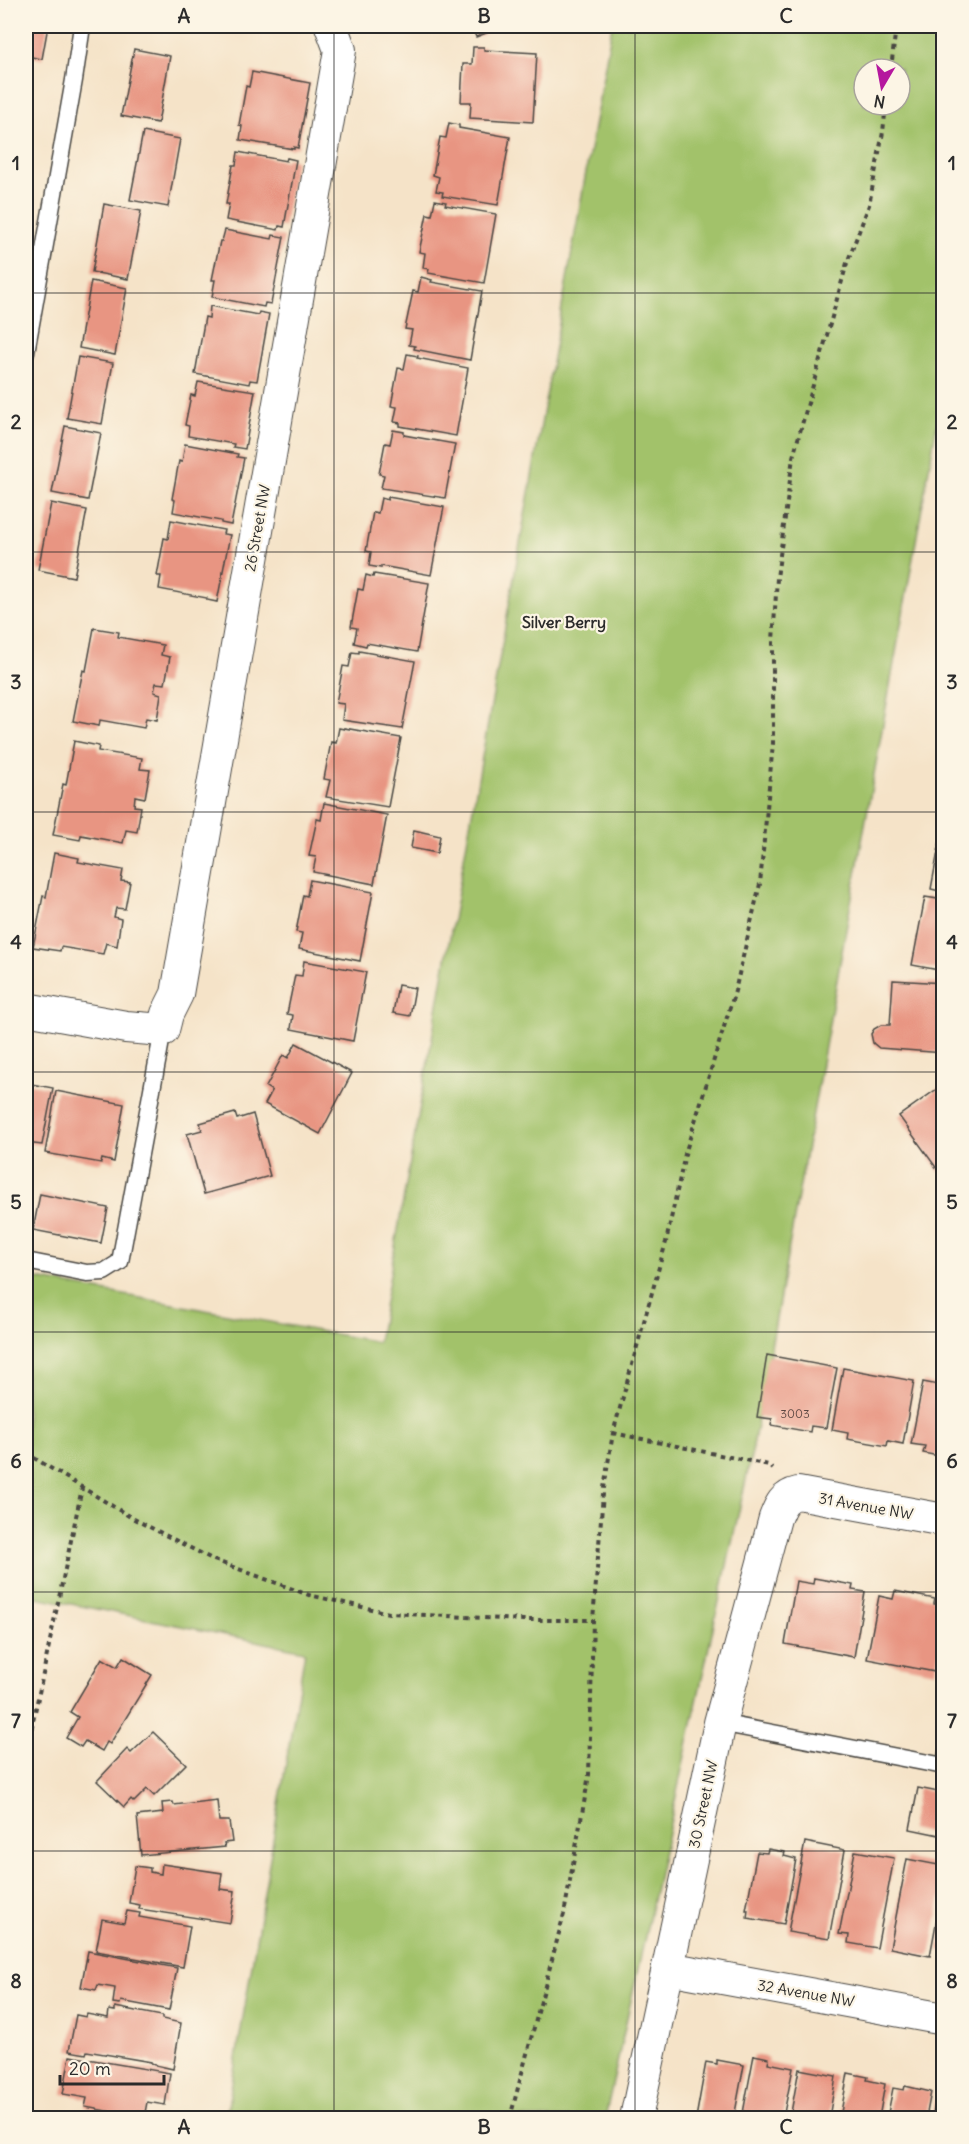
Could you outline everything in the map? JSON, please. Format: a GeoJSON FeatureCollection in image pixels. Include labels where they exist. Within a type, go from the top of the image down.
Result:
{"type":"FeatureCollection","features":[{"type":"Feature","properties":{"kind":"street","name":"26 Street NW"},"geometry":{"type":"LineString","coordinates":[[163,1030],[167,1014],[177,994],[340,50],[331,26]]}},
{"type":"Feature","properties":{"kind":"street"},"geometry":{"type":"LineString","coordinates":[[26,1009],[126,1027],[163,1030]]}},
{"type":"Feature","properties":{"kind":"street","name":"31 Avenue NW"},"geometry":{"type":"LineString","coordinates":[[789,1495],[798,1493],[944,1520]]}},
{"type":"Feature","properties":{"kind":"street","name":"30 Street NW"},"geometry":{"type":"LineString","coordinates":[[636,2118],[720,1723],[775,1518],[781,1504],[789,1495]]}},
{"type":"Feature","properties":{"kind":"street","name":"32 Avenue NW"},"geometry":{"type":"LineString","coordinates":[[668,1968],[944,2019]]}},
{"type":"Feature","properties":{"kind":"lane"},"geometry":{"type":"LineString","coordinates":[[26,352],[82,26]]}},
{"type":"Feature","properties":{"kind":"lane"},"geometry":{"type":"LineString","coordinates":[[26,1261],[87,1274],[104,1272],[120,1262],[163,1030]]}},
{"type":"Feature","properties":{"kind":"lane"},"geometry":{"type":"LineString","coordinates":[[720,1723],[944,1766]]}},
{"type":"Feature","properties":{"kind":"path"},"geometry":{"type":"LineString","coordinates":[[892,57],[896,26]]}},
{"type":"Feature","properties":{"kind":"path"},"geometry":{"type":"LineString","coordinates":[[510,2118],[564,1914],[589,1775],[593,1620],[603,1494],[613,1433],[666,1242],[686,1155],[735,991],[760,884],[773,743],[772,641],[793,457],[846,263],[868,205],[885,117]]}},
{"type":"Feature","properties":{"kind":"path"},"geometry":{"type":"LineString","coordinates":[[613,1433],[769,1465],[785,1479],[789,1495]]}},
{"type":"Feature","properties":{"kind":"path"},"geometry":{"type":"LineString","coordinates":[[26,1453],[132,1518],[214,1560],[309,1595],[389,1613],[523,1620],[593,1620]]}},
{"type":"Feature","properties":{"kind":"path"},"geometry":{"type":"LineString","coordinates":[[26,1755],[82,1488]]}},
{"type":"Feature","properties":{"kind":"green space"},"geometry":{"type":"Polygon","coordinates":[[[612,26],[943,26],[943,391],[752,1452],[605,2118],[226,2118],[305,1651],[26,1595],[26,1277],[378,1342],[612,26]]]}},
{"type":"Feature","properties":{"kind":"building"},"geometry":{"type":"Polygon","coordinates":[[[26,26],[48,26],[42,59],[26,56],[26,26]]]}},
{"type":"Feature","properties":{"kind":"building"},"geometry":{"type":"Polygon","coordinates":[[[471,26],[504,26],[476,37],[471,26]]]}},
{"type":"Feature","properties":{"kind":"building"},"geometry":{"type":"Polygon","coordinates":[[[473,47],[484,47],[484,50],[537,53],[533,122],[470,118],[471,102],[461,102],[463,64],[472,64],[473,47]]]}},
{"type":"Feature","properties":{"kind":"building"},"geometry":{"type":"Polygon","coordinates":[[[134,49],[170,56],[158,123],[121,116],[134,49]]]}},
{"type":"Feature","properties":{"kind":"building"},"geometry":{"type":"Polygon","coordinates":[[[252,72],[310,83],[298,148],[240,140],[242,126],[239,125],[246,86],[249,87],[252,72]]]}},
{"type":"Feature","properties":{"kind":"building"},"geometry":{"type":"Polygon","coordinates":[[[449,123],[459,125],[459,128],[510,137],[498,205],[442,196],[443,192],[436,191],[439,177],[433,175],[440,137],[446,138],[449,123]]]}},
{"type":"Feature","properties":{"kind":"building"},"geometry":{"type":"Polygon","coordinates":[[[143,132],[180,139],[168,207],[130,200],[143,132]]]}},
{"type":"Feature","properties":{"kind":"building"},"geometry":{"type":"Polygon","coordinates":[[[238,152],[286,161],[287,158],[296,160],[284,227],[279,226],[278,230],[226,220],[229,204],[226,204],[233,165],[236,165],[238,152]]]}},
{"type":"Feature","properties":{"kind":"building"},"geometry":{"type":"Polygon","coordinates":[[[435,200],[446,202],[445,205],[496,214],[484,283],[428,273],[429,269],[423,268],[425,253],[419,252],[427,214],[432,215],[435,200]]]}},
{"type":"Feature","properties":{"kind":"building"},"geometry":{"type":"Polygon","coordinates":[[[104,204],[141,211],[128,279],[92,272],[104,204]]]}},
{"type":"Feature","properties":{"kind":"building"},"geometry":{"type":"Polygon","coordinates":[[[225,230],[272,239],[273,235],[284,237],[271,304],[265,303],[264,307],[212,297],[215,280],[212,280],[220,241],[222,241],[225,230]]]}},
{"type":"Feature","properties":{"kind":"building"},"geometry":{"type":"Polygon","coordinates":[[[421,277],[432,280],[431,282],[482,291],[470,360],[414,349],[415,346],[409,345],[412,330],[405,329],[413,291],[418,292],[421,277]]]}},
{"type":"Feature","properties":{"kind":"building"},"geometry":{"type":"Polygon","coordinates":[[[91,281],[127,288],[115,355],[79,348],[91,281]]]}},
{"type":"Feature","properties":{"kind":"building"},"geometry":{"type":"Polygon","coordinates":[[[210,306],[258,315],[259,312],[269,314],[257,381],[250,380],[249,384],[195,374],[205,317],[209,318],[210,306]]]}},
{"type":"Feature","properties":{"kind":"building"},"geometry":{"type":"Polygon","coordinates":[[[407,354],[468,368],[456,436],[400,426],[400,423],[394,422],[397,407],[391,406],[398,368],[404,369],[407,354]]]}},
{"type":"Feature","properties":{"kind":"building"},"geometry":{"type":"Polygon","coordinates":[[[78,357],[113,363],[102,424],[67,418],[78,357]]]}},
{"type":"Feature","properties":{"kind":"building"},"geometry":{"type":"Polygon","coordinates":[[[198,382],[255,391],[245,449],[233,447],[234,444],[188,436],[189,426],[185,425],[191,395],[195,396],[198,382]]]}},
{"type":"Feature","properties":{"kind":"building"},"geometry":{"type":"Polygon","coordinates":[[[65,426],[101,433],[88,500],[52,493],[65,426]]]}},
{"type":"Feature","properties":{"kind":"building"},"geometry":{"type":"Polygon","coordinates":[[[393,430],[404,432],[404,435],[455,444],[445,498],[381,488],[384,475],[379,474],[385,443],[390,444],[393,430]]]}},
{"type":"Feature","properties":{"kind":"building"},"geometry":{"type":"Polygon","coordinates":[[[185,444],[238,454],[237,457],[244,458],[231,525],[173,512],[175,500],[172,499],[179,461],[182,462],[185,444]]]}},
{"type":"Feature","properties":{"kind":"building"},"geometry":{"type":"Polygon","coordinates":[[[388,497],[444,507],[431,575],[369,566],[371,552],[366,551],[373,512],[378,513],[381,498],[388,500],[388,497]]]}},
{"type":"Feature","properties":{"kind":"building"},"geometry":{"type":"Polygon","coordinates":[[[51,503],[87,510],[74,577],[38,570],[51,503]]]}},
{"type":"Feature","properties":{"kind":"building"},"geometry":{"type":"Polygon","coordinates":[[[171,520],[224,530],[223,534],[230,535],[217,602],[159,589],[161,576],[157,576],[164,538],[168,539],[171,520]]]}},
{"type":"Feature","properties":{"kind":"building"},"geometry":{"type":"Polygon","coordinates":[[[374,574],[429,583],[417,652],[367,643],[366,646],[354,643],[357,628],[351,627],[358,589],[363,590],[366,575],[373,577],[374,574]]]}},
{"type":"Feature","properties":{"kind":"building"},"geometry":{"type":"Polygon","coordinates":[[[94,628],[119,632],[118,637],[163,645],[161,655],[170,657],[165,684],[156,683],[154,692],[161,694],[157,720],[146,718],[144,728],[100,720],[99,726],[73,721],[94,628]]]}},
{"type":"Feature","properties":{"kind":"building"},"geometry":{"type":"Polygon","coordinates":[[[359,651],[415,661],[402,729],[342,720],[344,704],[336,703],[343,666],[349,667],[352,652],[359,653],[359,651]]]}},
{"type":"Feature","properties":{"kind":"building"},"geometry":{"type":"Polygon","coordinates":[[[339,728],[401,738],[388,807],[326,797],[330,780],[324,779],[331,742],[336,743],[339,728]]]}},
{"type":"Feature","properties":{"kind":"building"},"geometry":{"type":"Polygon","coordinates":[[[74,741],[99,746],[98,751],[142,758],[140,769],[150,770],[145,798],[135,796],[134,806],[141,807],[137,832],[126,830],[123,843],[81,835],[80,840],[53,835],[74,741]]]}},
{"type":"Feature","properties":{"kind":"building"},"geometry":{"type":"Polygon","coordinates":[[[324,803],[387,815],[374,884],[313,872],[316,857],[309,856],[317,819],[321,820],[324,803]]]}},
{"type":"Feature","properties":{"kind":"building"},"geometry":{"type":"Polygon","coordinates":[[[414,830],[440,836],[437,853],[411,848],[414,830]]]}},
{"type":"Feature","properties":{"kind":"building"},"geometry":{"type":"Polygon","coordinates":[[[942,830],[944,830],[944,892],[931,889],[942,830]]]}},
{"type":"Feature","properties":{"kind":"building"},"geometry":{"type":"Polygon","coordinates":[[[54,853],[79,858],[78,862],[123,870],[121,881],[130,882],[125,909],[116,908],[114,917],[121,919],[117,946],[106,943],[103,954],[61,947],[60,951],[33,947],[54,853]]]}},
{"type":"Feature","properties":{"kind":"building"},"geometry":{"type":"Polygon","coordinates":[[[310,880],[373,892],[360,961],[299,949],[302,933],[296,932],[303,895],[307,896],[310,880]]]}},
{"type":"Feature","properties":{"kind":"building"},"geometry":{"type":"Polygon","coordinates":[[[925,897],[944,900],[944,971],[912,965],[925,897]]]}},
{"type":"Feature","properties":{"kind":"building"},"geometry":{"type":"Polygon","coordinates":[[[304,961],[366,972],[353,1041],[291,1029],[293,1015],[287,1014],[295,975],[302,976],[304,961]]]}},
{"type":"Feature","properties":{"kind":"building"},"geometry":{"type":"Polygon","coordinates":[[[893,980],[944,983],[944,1053],[879,1048],[873,1043],[871,1034],[874,1029],[881,1025],[890,1025],[893,980]]]}},
{"type":"Feature","properties":{"kind":"building"},"geometry":{"type":"Polygon","coordinates":[[[398,985],[415,988],[410,1016],[393,1013],[398,985]]]}},
{"type":"Feature","properties":{"kind":"building"},"geometry":{"type":"Polygon","coordinates":[[[296,1043],[352,1073],[320,1134],[265,1104],[272,1091],[266,1087],[283,1055],[288,1058],[296,1043]]]}},
{"type":"Feature","properties":{"kind":"building"},"geometry":{"type":"Polygon","coordinates":[[[26,1083],[53,1088],[42,1145],[26,1143],[26,1083]]]}},
{"type":"Feature","properties":{"kind":"building"},"geometry":{"type":"Polygon","coordinates":[[[944,1084],[944,1170],[940,1173],[899,1116],[944,1084]]]}},
{"type":"Feature","properties":{"kind":"building"},"geometry":{"type":"Polygon","coordinates":[[[56,1091],[124,1104],[114,1162],[102,1159],[101,1163],[45,1153],[56,1091]]]}},
{"type":"Feature","properties":{"kind":"building"},"geometry":{"type":"Polygon","coordinates":[[[235,1113],[237,1119],[253,1114],[270,1176],[204,1194],[187,1134],[202,1130],[200,1123],[235,1113]]]}},
{"type":"Feature","properties":{"kind":"building"},"geometry":{"type":"Polygon","coordinates":[[[40,1194],[108,1208],[101,1243],[33,1230],[40,1194]]]}},
{"type":"Feature","properties":{"kind":"building"},"geometry":{"type":"Polygon","coordinates":[[[26,1201],[30,1202],[27,1222],[26,1222],[26,1201]]]}},
{"type":"Feature","properties":{"kind":"building"},"geometry":{"type":"Polygon","coordinates":[[[767,1355],[837,1368],[826,1428],[811,1426],[810,1432],[771,1425],[772,1419],[757,1417],[767,1355]]]}},
{"type":"Feature","properties":{"kind":"building"},"geometry":{"type":"Polygon","coordinates":[[[843,1368],[914,1381],[903,1444],[888,1441],[887,1446],[847,1439],[848,1433],[832,1430],[843,1368]]]}},
{"type":"Feature","properties":{"kind":"building"},"geometry":{"type":"Polygon","coordinates":[[[923,1382],[944,1386],[944,1457],[923,1453],[925,1446],[911,1444],[923,1382]]]}},
{"type":"Feature","properties":{"kind":"building"},"geometry":{"type":"Polygon","coordinates":[[[814,1578],[853,1585],[852,1590],[865,1592],[854,1657],[785,1644],[796,1581],[813,1584],[814,1578]]]}},
{"type":"Feature","properties":{"kind":"building"},"geometry":{"type":"Polygon","coordinates":[[[895,1591],[935,1599],[934,1604],[944,1606],[944,1628],[935,1672],[867,1659],[879,1596],[893,1599],[895,1591]]]}},
{"type":"Feature","properties":{"kind":"building"},"geometry":{"type":"Polygon","coordinates":[[[26,1631],[33,1632],[27,1678],[26,1678],[26,1631]]]}},
{"type":"Feature","properties":{"kind":"building"},"geometry":{"type":"Polygon","coordinates":[[[123,1657],[152,1675],[110,1744],[107,1742],[102,1751],[85,1741],[81,1747],[66,1738],[78,1717],[70,1712],[102,1658],[117,1667],[123,1657]]]}},
{"type":"Feature","properties":{"kind":"building"},"geometry":{"type":"Polygon","coordinates":[[[942,1731],[944,1732],[944,1760],[937,1759],[942,1731]]]}},
{"type":"Feature","properties":{"kind":"building"},"geometry":{"type":"Polygon","coordinates":[[[153,1732],[186,1764],[154,1796],[147,1789],[134,1802],[131,1799],[124,1807],[97,1781],[127,1749],[131,1753],[153,1732]]]}},
{"type":"Feature","properties":{"kind":"building"},"geometry":{"type":"Polygon","coordinates":[[[918,1788],[944,1793],[944,1836],[910,1829],[918,1788]]]}},
{"type":"Feature","properties":{"kind":"building"},"geometry":{"type":"Polygon","coordinates":[[[217,1800],[219,1821],[229,1821],[232,1842],[224,1843],[225,1847],[141,1855],[137,1816],[163,1813],[162,1803],[173,1802],[174,1805],[217,1800]]]}},
{"type":"Feature","properties":{"kind":"building"},"geometry":{"type":"Polygon","coordinates":[[[805,1842],[845,1850],[829,1939],[788,1932],[805,1842]]]}},
{"type":"Feature","properties":{"kind":"building"},"geometry":{"type":"Polygon","coordinates":[[[768,1849],[785,1852],[784,1856],[796,1859],[784,1924],[747,1918],[748,1910],[746,1910],[757,1852],[767,1853],[768,1849]]]}},
{"type":"Feature","properties":{"kind":"building"},"geometry":{"type":"Polygon","coordinates":[[[855,1851],[894,1858],[877,1948],[848,1943],[849,1935],[839,1934],[855,1851]]]}},
{"type":"Feature","properties":{"kind":"building"},"geometry":{"type":"Polygon","coordinates":[[[907,1859],[944,1866],[944,1881],[930,1956],[890,1948],[907,1859]]]}},
{"type":"Feature","properties":{"kind":"building"},"geometry":{"type":"Polygon","coordinates":[[[162,1864],[222,1873],[220,1889],[235,1891],[230,1923],[139,1909],[140,1905],[129,1903],[135,1866],[150,1868],[150,1872],[161,1874],[162,1864]]]}},
{"type":"Feature","properties":{"kind":"building"},"geometry":{"type":"Polygon","coordinates":[[[127,1911],[140,1913],[139,1917],[190,1926],[183,1967],[96,1951],[102,1919],[124,1923],[127,1911]]]}},
{"type":"Feature","properties":{"kind":"building"},"geometry":{"type":"Polygon","coordinates":[[[942,1930],[944,1930],[944,1951],[939,1950],[942,1930]]]}},
{"type":"Feature","properties":{"kind":"building"},"geometry":{"type":"Polygon","coordinates":[[[88,1951],[177,1968],[169,2010],[121,2001],[120,2004],[113,2003],[115,1988],[98,1985],[96,1990],[81,1987],[88,1951]]]}},
{"type":"Feature","properties":{"kind":"building"},"geometry":{"type":"Polygon","coordinates":[[[115,2007],[162,2016],[162,2019],[181,2023],[173,2069],[151,2064],[151,2062],[87,2051],[86,2054],[69,2051],[76,2015],[86,2017],[87,2014],[108,2018],[109,2010],[115,2011],[115,2007]]]}},
{"type":"Feature","properties":{"kind":"building"},"geometry":{"type":"Polygon","coordinates":[[[754,2055],[769,2058],[768,2063],[793,2068],[783,2118],[742,2118],[754,2055]]]}},
{"type":"Feature","properties":{"kind":"building"},"geometry":{"type":"Polygon","coordinates":[[[70,2056],[170,2073],[165,2105],[147,2102],[144,2118],[85,2107],[87,2098],[63,2094],[70,2056]]]}},
{"type":"Feature","properties":{"kind":"building"},"geometry":{"type":"Polygon","coordinates":[[[717,2060],[744,2065],[734,2118],[696,2118],[706,2062],[717,2064],[717,2060]]]}},
{"type":"Feature","properties":{"kind":"building"},"geometry":{"type":"Polygon","coordinates":[[[799,2069],[836,2076],[829,2118],[790,2118],[799,2069]]]}},
{"type":"Feature","properties":{"kind":"building"},"geometry":{"type":"Polygon","coordinates":[[[848,2073],[868,2077],[867,2080],[885,2084],[879,2118],[840,2118],[848,2073]]]}},
{"type":"Feature","properties":{"kind":"building"},"geometry":{"type":"Polygon","coordinates":[[[905,2086],[931,2092],[926,2118],[887,2118],[893,2088],[904,2090],[905,2086]]]}},
{"type":"Feature","properties":{"kind":"building"},"geometry":{"type":"Polygon","coordinates":[[[937,2095],[944,2096],[944,2118],[932,2118],[937,2095]]]}},
{"type":"Feature","properties":{"kind":"building"},"geometry":{"type":"Polygon","coordinates":[[[86,2113],[111,2117],[111,2118],[85,2118],[86,2113]]]}},
{"type":"Feature","properties":{"kind":"district","name":"Silver Berry"},"geometry":{"type":"Point","coordinates":[564,622]}}]}
